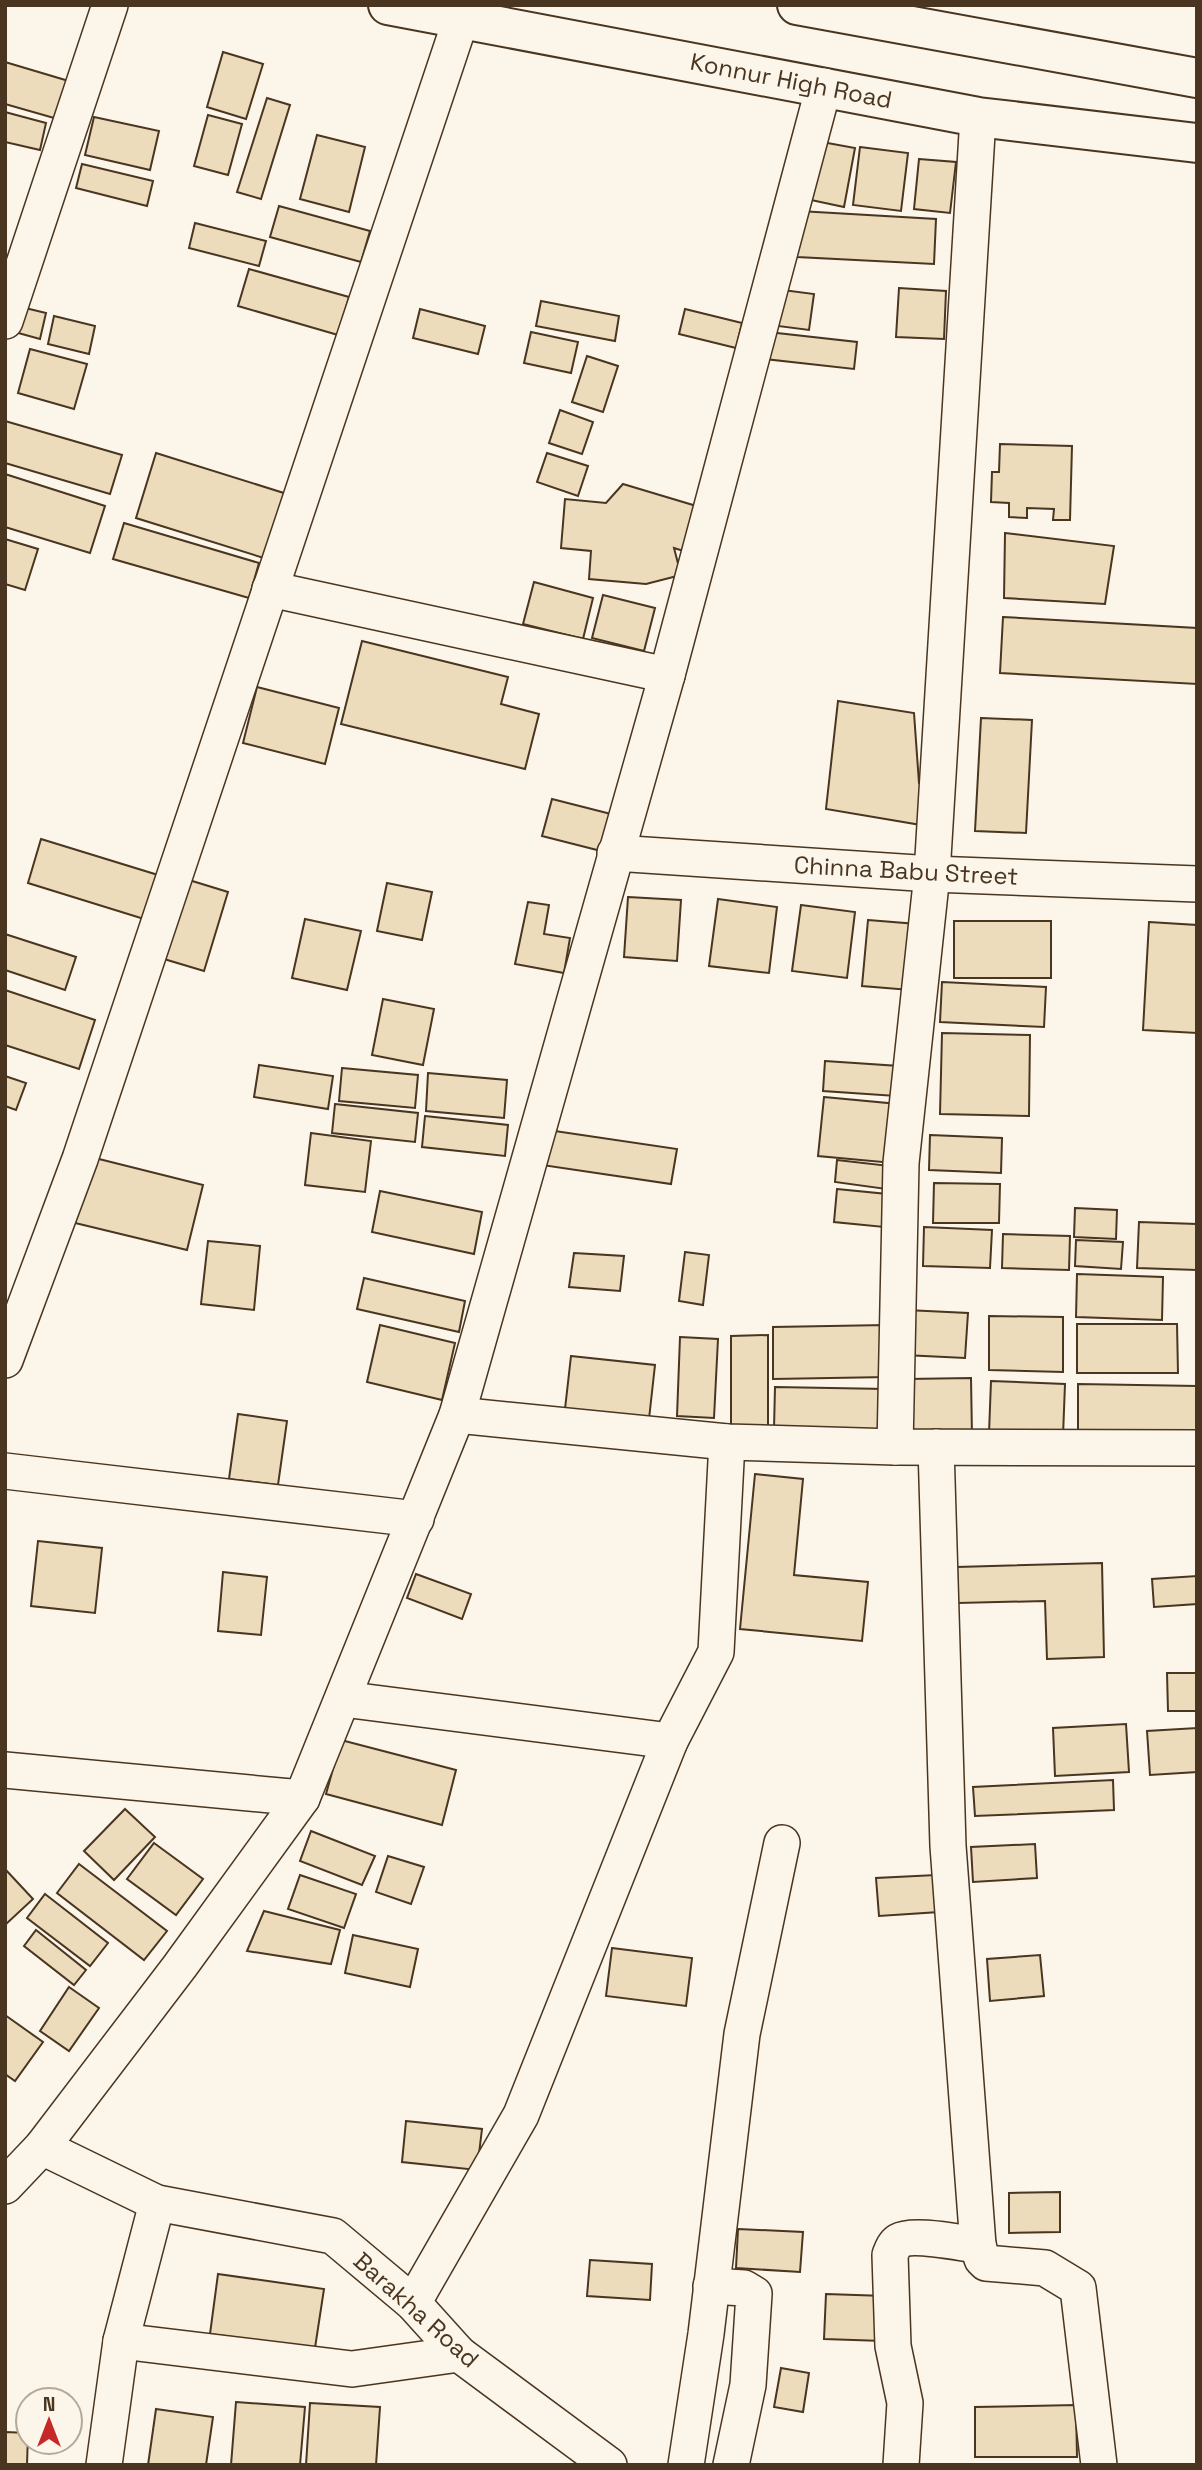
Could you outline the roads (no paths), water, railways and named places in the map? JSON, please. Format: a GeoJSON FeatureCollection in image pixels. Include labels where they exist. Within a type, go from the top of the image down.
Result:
{"type":"FeatureCollection","features":[{"type":"Feature","properties":{"kind":"main road","name":"Konnur High Road"},"geometry":{"type":"LineString","coordinates":[[388,5],[978,117],[1197,142]]}},
{"type":"Feature","properties":{"kind":"main road"},"geometry":{"type":"LineString","coordinates":[[797,5],[1197,78]]}},
{"type":"Feature","properties":{"kind":"street"},"geometry":{"type":"LineString","coordinates":[[5,321],[110,5]]}},
{"type":"Feature","properties":{"kind":"street"},"geometry":{"type":"LineString","coordinates":[[5,1360],[84,1146],[461,19]]}},
{"type":"Feature","properties":{"kind":"street"},"geometry":{"type":"LineString","coordinates":[[5,2186],[42,2147],[180,1966],[302,1798],[457,1415],[667,675],[824,86]]}},
{"type":"Feature","properties":{"kind":"street"},"geometry":{"type":"LineString","coordinates":[[895,1447],[901,1163],[932,874],[978,117]]}},
{"type":"Feature","properties":{"kind":"street"},"geometry":{"type":"LineString","coordinates":[[271,589],[667,675]]}},
{"type":"Feature","properties":{"kind":"street","name":"Chinna Babu Street"},"geometry":{"type":"LineString","coordinates":[[615,853],[932,874],[1197,884]]}},
{"type":"Feature","properties":{"kind":"street"},"geometry":{"type":"LineString","coordinates":[[457,1415],[727,1442],[895,1447],[1197,1448]]}},
{"type":"Feature","properties":{"kind":"street"},"geometry":{"type":"LineString","coordinates":[[413,2303],[521,2115],[670,1741],[716,1652],[727,1442]]}},
{"type":"Feature","properties":{"kind":"street"},"geometry":{"type":"LineString","coordinates":[[936,1447],[948,1846],[978,2245],[986,2263],[1045,2268],[1078,2288],[1099,2465]]}},
{"type":"Feature","properties":{"kind":"street"},"geometry":{"type":"LineString","coordinates":[[5,1471],[416,1519]]}},
{"type":"Feature","properties":{"kind":"street"},"geometry":{"type":"LineString","coordinates":[[342,1699],[670,1741]]}},
{"type":"Feature","properties":{"kind":"street"},"geometry":{"type":"LineString","coordinates":[[5,1770],[302,1798]]}},
{"type":"Feature","properties":{"kind":"street"},"geometry":{"type":"LineString","coordinates":[[686,2465],[742,2034],[782,1843]]}},
{"type":"Feature","properties":{"kind":"street","name":"Barakha Road"},"geometry":{"type":"LineString","coordinates":[[42,2147],[157,2203],[332,2236],[413,2303],[459,2354],[609,2465]]}},
{"type":"Feature","properties":{"kind":"street"},"geometry":{"type":"LineString","coordinates":[[104,2465],[121,2341],[157,2203]]}},
{"type":"Feature","properties":{"kind":"street"},"geometry":{"type":"LineString","coordinates":[[901,2465],[905,2403],[893,2346],[890,2255],[900,2241],[912,2238],[978,2245]]}},
{"type":"Feature","properties":{"kind":"street"},"geometry":{"type":"LineString","coordinates":[[711,2286],[744,2288],[754,2294],[748,2385],[731,2465]]}},
{"type":"Feature","properties":{"kind":"street"},"geometry":{"type":"LineString","coordinates":[[121,2341],[352,2369],[459,2354]]}}]}
